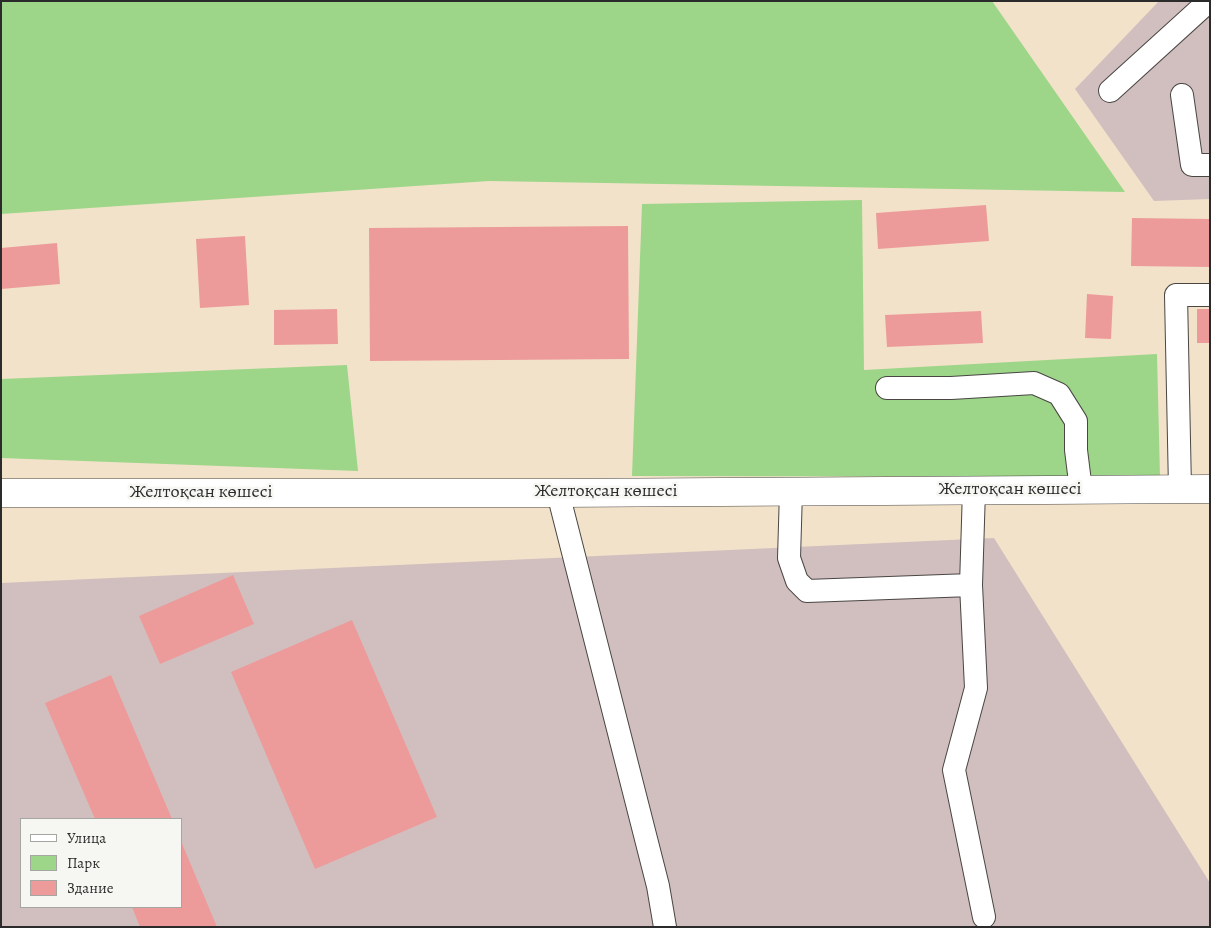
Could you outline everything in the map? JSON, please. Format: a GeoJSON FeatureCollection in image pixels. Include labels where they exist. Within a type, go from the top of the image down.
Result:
{"type":"FeatureCollection","features":[{"type":"Feature","properties":{"kind":"main road","name":"Желтоқсан көшесі"},"geometry":{"type":"LineString","coordinates":[[1,493],[558,493],[1210,489]]}},
{"type":"Feature","properties":{"kind":"lane"},"geometry":{"type":"LineString","coordinates":[[1110,91],[1209,1]]}},
{"type":"Feature","properties":{"kind":"lane"},"geometry":{"type":"LineString","coordinates":[[1182,95],[1192,165],[1210,165]]}},
{"type":"Feature","properties":{"kind":"lane"},"geometry":{"type":"LineString","coordinates":[[1180,489],[1176,295],[1210,295]]}},
{"type":"Feature","properties":{"kind":"lane"},"geometry":{"type":"LineString","coordinates":[[886,388],[950,388],[1034,383],[1059,394],[1076,421],[1076,450],[1081,490]]}},
{"type":"Feature","properties":{"kind":"lane"},"geometry":{"type":"LineString","coordinates":[[974,490],[971,585],[976,688],[954,770],[984,917]]}},
{"type":"Feature","properties":{"kind":"lane"},"geometry":{"type":"LineString","coordinates":[[791,491],[789,558],[797,581],[807,591],[971,585]]}},
{"type":"Feature","properties":{"kind":"lane"},"geometry":{"type":"LineString","coordinates":[[558,493],[658,886],[664,927]]}},
{"type":"Feature","properties":{"kind":"shaded area"},"geometry":{"type":"Polygon","coordinates":[[[1159,1],[1210,1],[1210,199],[1154,201],[1075,89],[1159,1]]]}},
{"type":"Feature","properties":{"kind":"shaded area"},"geometry":{"type":"Polygon","coordinates":[[[994,538],[1210,883],[1210,927],[1,927],[1,583],[994,538]]]}},
{"type":"Feature","properties":{"kind":"green space"},"geometry":{"type":"Polygon","coordinates":[[[1,1],[992,1],[1125,192],[489,181],[1,214],[1,1]]]}},
{"type":"Feature","properties":{"kind":"green space"},"geometry":{"type":"Polygon","coordinates":[[[862,200],[864,370],[1157,354],[1160,477],[632,476],[642,204],[862,200]]]}},
{"type":"Feature","properties":{"kind":"green space"},"geometry":{"type":"Polygon","coordinates":[[[347,365],[358,471],[1,458],[1,379],[347,365]]]}},
{"type":"Feature","properties":{"kind":"building"},"geometry":{"type":"Polygon","coordinates":[[[986,205],[989,241],[878,249],[876,213],[986,205]]]}},
{"type":"Feature","properties":{"kind":"building"},"geometry":{"type":"Polygon","coordinates":[[[1132,218],[1210,219],[1210,267],[1131,266],[1132,218]]]}},
{"type":"Feature","properties":{"kind":"building"},"geometry":{"type":"Polygon","coordinates":[[[628,226],[629,359],[370,361],[369,228],[628,226]]]}},
{"type":"Feature","properties":{"kind":"building"},"geometry":{"type":"Polygon","coordinates":[[[245,236],[249,305],[200,308],[196,239],[245,236]]]}},
{"type":"Feature","properties":{"kind":"building"},"geometry":{"type":"Polygon","coordinates":[[[57,243],[60,284],[1,289],[1,248],[57,243]]]}},
{"type":"Feature","properties":{"kind":"building"},"geometry":{"type":"Polygon","coordinates":[[[1087,294],[1113,296],[1111,339],[1085,338],[1087,294]]]}},
{"type":"Feature","properties":{"kind":"building"},"geometry":{"type":"Polygon","coordinates":[[[337,309],[338,344],[274,345],[274,310],[337,309]]]}},
{"type":"Feature","properties":{"kind":"building"},"geometry":{"type":"Polygon","coordinates":[[[1197,309],[1210,309],[1210,343],[1197,343],[1197,309]]]}},
{"type":"Feature","properties":{"kind":"building"},"geometry":{"type":"Polygon","coordinates":[[[981,311],[983,343],[887,347],[885,315],[981,311]]]}},
{"type":"Feature","properties":{"kind":"building"},"geometry":{"type":"Polygon","coordinates":[[[233,575],[254,624],[160,664],[139,616],[233,575]]]}},
{"type":"Feature","properties":{"kind":"building"},"geometry":{"type":"Polygon","coordinates":[[[352,620],[437,817],[315,869],[231,672],[352,620]]]}},
{"type":"Feature","properties":{"kind":"building"},"geometry":{"type":"Polygon","coordinates":[[[111,675],[172,818],[95,818],[45,703],[111,675]]]}},
{"type":"Feature","properties":{"kind":"building"},"geometry":{"type":"Polygon","coordinates":[[[182,843],[217,927],[140,927],[132,908],[182,908],[182,843]]]}}]}
